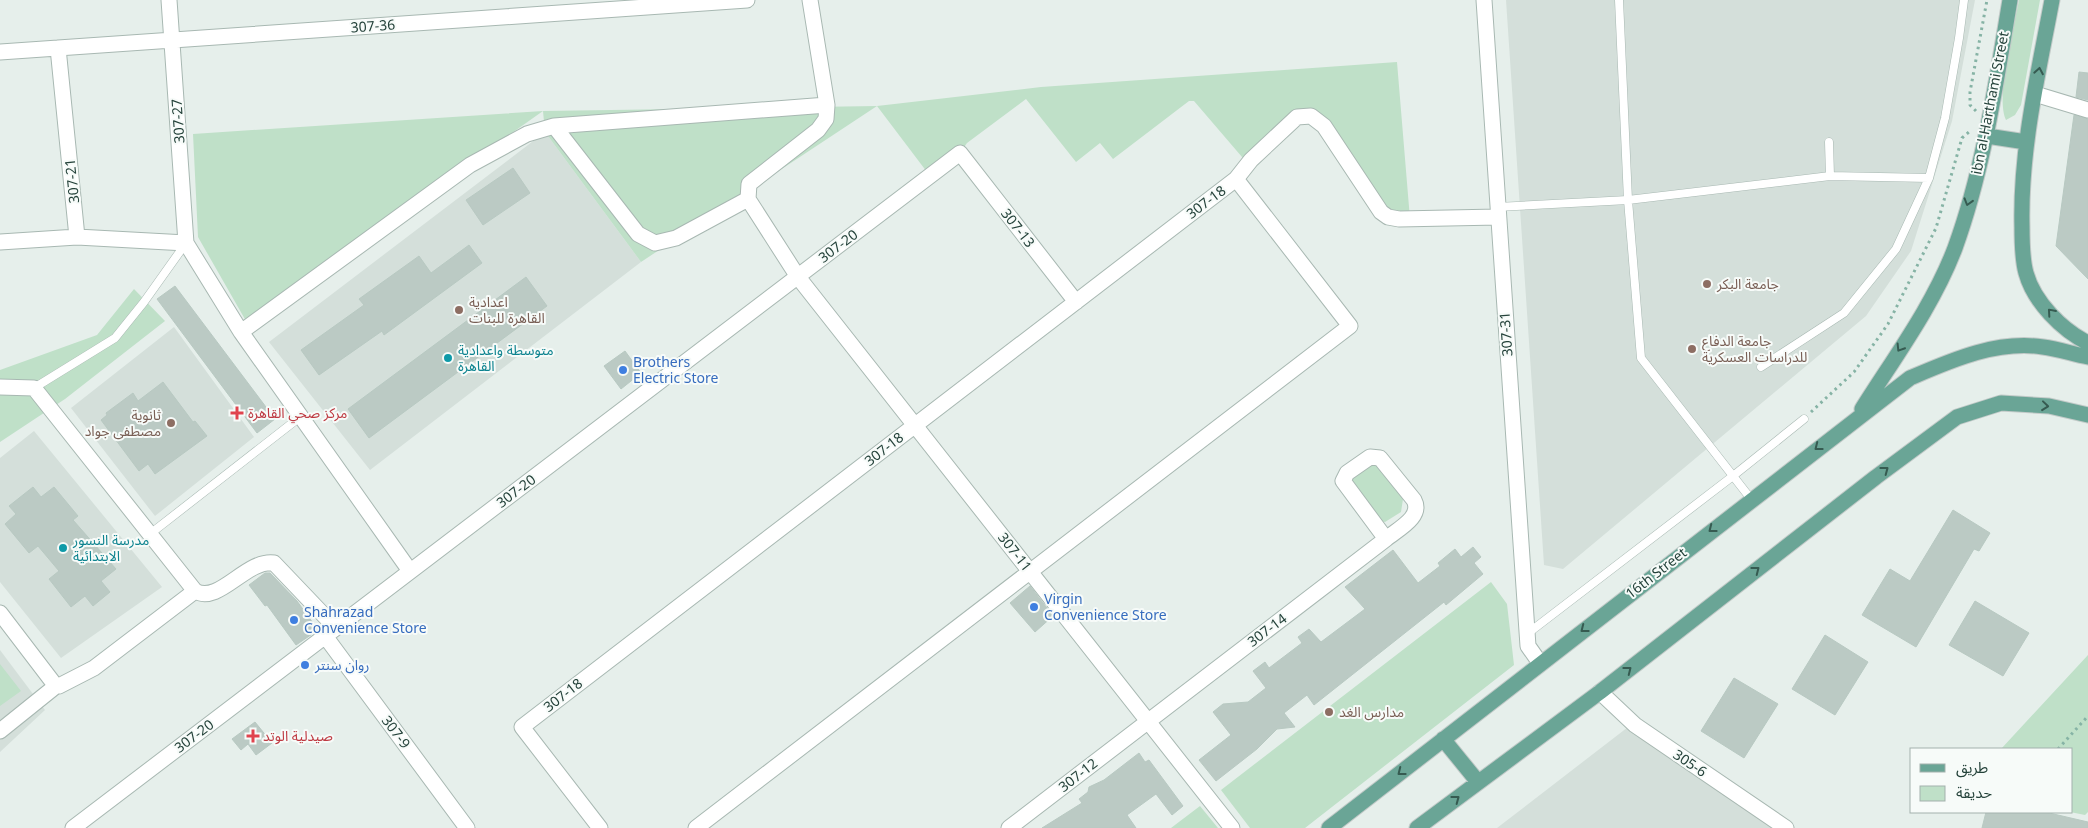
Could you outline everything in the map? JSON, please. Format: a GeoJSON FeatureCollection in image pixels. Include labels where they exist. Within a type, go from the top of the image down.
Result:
{"type":"FeatureCollection","features":[{"type":"Feature","properties":{"kind":"main road","name":"ibn al-Harthami Street"},"geometry":{"type":"LineString","coordinates":[[1857,417],[1918,320],[1954,249],[1986,136],[2010,0]]}},
{"type":"Feature","properties":{"kind":"main road"},"geometry":{"type":"LineString","coordinates":[[2052,0],[2026,142],[2022,208],[2026,273],[2037,294],[2051,314],[2075,336],[2088,343]]}},
{"type":"Feature","properties":{"kind":"main road"},"geometry":{"type":"LineString","coordinates":[[1986,136],[2026,142]]}},
{"type":"Feature","properties":{"kind":"main road","name":"16th Street"},"geometry":{"type":"LineString","coordinates":[[1329,828],[1751,499],[1910,378],[1953,360],[1999,347],[2042,346],[2088,358]]}},
{"type":"Feature","properties":{"kind":"main road"},"geometry":{"type":"LineString","coordinates":[[1417,828],[1600,692],[1876,477],[1957,417],[2001,403],[2049,406],[2088,415]]}},
{"type":"Feature","properties":{"kind":"main road"},"geometry":{"type":"LineString","coordinates":[[1443,739],[1478,782]]}},
{"type":"Feature","properties":{"kind":"street","name":"307-27"},"geometry":{"type":"LineString","coordinates":[[169,0],[186,243]]}},
{"type":"Feature","properties":{"kind":"street","name":"307-36"},"geometry":{"type":"LineString","coordinates":[[0,52],[747,0]]}},
{"type":"Feature","properties":{"kind":"street"},"geometry":{"type":"LineString","coordinates":[[554,126],[638,234],[655,243],[676,238],[748,199],[749,184],[818,130],[826,119],[827,105],[810,0]]}},
{"type":"Feature","properties":{"kind":"street","name":"307-31"},"geometry":{"type":"LineString","coordinates":[[1484,0],[1528,646],[1540,663]]}},
{"type":"Feature","properties":{"kind":"street","name":"307-21"},"geometry":{"type":"LineString","coordinates":[[58,48],[78,237]]}},
{"type":"Feature","properties":{"kind":"street"},"geometry":{"type":"LineString","coordinates":[[2035,94],[2088,110]]}},
{"type":"Feature","properties":{"kind":"street"},"geometry":{"type":"LineString","coordinates":[[241,332],[470,165],[527,134],[554,126],[827,105]]}},
{"type":"Feature","properties":{"kind":"street"},"geometry":{"type":"LineString","coordinates":[[1236,179],[1251,160],[1296,117],[1311,116],[1324,126],[1381,212],[1388,217],[1400,219],[1497,212]]}},
{"type":"Feature","properties":{"kind":"street","name":"307-20"},"geometry":{"type":"LineString","coordinates":[[72,828],[960,154]]}},
{"type":"Feature","properties":{"kind":"street","name":"307-13"},"geometry":{"type":"LineString","coordinates":[[960,154],[1076,302]]}},
{"type":"Feature","properties":{"kind":"street","name":"307-18"},"geometry":{"type":"LineString","coordinates":[[600,828],[522,727],[1236,179],[1350,326],[696,828]]}},
{"type":"Feature","properties":{"kind":"street","name":"307-11"},"geometry":{"type":"LineString","coordinates":[[748,199],[798,276],[1232,828]]}},
{"type":"Feature","properties":{"kind":"street"},"geometry":{"type":"LineString","coordinates":[[0,242],[78,237],[186,243],[241,332],[410,571]]}},
{"type":"Feature","properties":{"kind":"street"},"geometry":{"type":"LineString","coordinates":[[0,387],[34,388],[195,591],[94,668],[64,685],[56,686],[0,731]]}},
{"type":"Feature","properties":{"kind":"street","name":"307-14"},"geometry":{"type":"LineString","coordinates":[[1148,721],[1386,539],[1415,516],[1416,503],[1380,458],[1370,457],[1346,473],[1343,480],[1386,539]]}},
{"type":"Feature","properties":{"kind":"street","name":"307-9"},"geometry":{"type":"LineString","coordinates":[[195,591],[202,595],[212,593],[258,565],[274,563],[330,632],[467,828]]}},
{"type":"Feature","properties":{"kind":"street"},"geometry":{"type":"LineString","coordinates":[[0,613],[56,686]]}},
{"type":"Feature","properties":{"kind":"street","name":"305-6"},"geometry":{"type":"LineString","coordinates":[[1600,692],[1635,725],[1786,828]]}},
{"type":"Feature","properties":{"kind":"street","name":"307-12"},"geometry":{"type":"LineString","coordinates":[[1009,828],[1148,721]]}},
{"type":"Feature","properties":{"kind":"lane"},"geometry":{"type":"LineString","coordinates":[[1619,0],[1628,200],[1641,358],[1751,499]]}},
{"type":"Feature","properties":{"kind":"lane"},"geometry":{"type":"LineString","coordinates":[[1761,367],[1844,313],[1896,249],[1929,178],[1945,118],[1964,0]]}},
{"type":"Feature","properties":{"kind":"lane"},"geometry":{"type":"LineString","coordinates":[[1829,142],[1830,176]]}},
{"type":"Feature","properties":{"kind":"lane"},"geometry":{"type":"LineString","coordinates":[[1497,212],[1628,200],[1830,176],[1929,178]]}},
{"type":"Feature","properties":{"kind":"lane"},"geometry":{"type":"LineString","coordinates":[[34,388],[115,338],[144,302],[186,243]]}},
{"type":"Feature","properties":{"kind":"lane"},"geometry":{"type":"LineString","coordinates":[[150,534],[300,417]]}},
{"type":"Feature","properties":{"kind":"lane"},"geometry":{"type":"LineString","coordinates":[[1527,634],[1804,419]]}},
{"type":"Feature","properties":{"kind":"path"},"geometry":{"type":"LineString","coordinates":[[2059,748],[2088,716]]}},
{"type":"Feature","properties":{"kind":"shaded area","name":"جامعة البكر"},"geometry":{"type":"Polygon","coordinates":[[[1506,0],[1975,0],[1952,121],[1911,251],[1866,316],[1563,569],[1544,565],[1506,0]]]}},
{"type":"Feature","properties":{"kind":"shaded area"},"geometry":{"type":"Polygon","coordinates":[[[545,132],[641,262],[370,470],[269,342],[545,132]]]}},
{"type":"Feature","properties":{"kind":"shaded area"},"geometry":{"type":"Polygon","coordinates":[[[174,327],[254,437],[155,516],[71,408],[174,327]]]}},
{"type":"Feature","properties":{"kind":"shaded area"},"geometry":{"type":"Polygon","coordinates":[[[34,431],[162,587],[61,658],[0,582],[0,458],[34,431]]]}},
{"type":"Feature","properties":{"kind":"shaded area"},"geometry":{"type":"Polygon","coordinates":[[[0,650],[45,710],[0,752],[0,650]]]}},
{"type":"Feature","properties":{"kind":"shaded area"},"geometry":{"type":"Polygon","coordinates":[[[1632,724],[1785,828],[1497,828],[1632,724]]]}},
{"type":"Feature","properties":{"kind":"green space"},"geometry":{"type":"Polygon","coordinates":[[[2019,0],[2040,0],[2021,105],[2015,115],[2006,120],[2003,109],[2004,79],[2019,0]]]}},
{"type":"Feature","properties":{"kind":"green space"},"geometry":{"type":"Polygon","coordinates":[[[1397,62],[1410,219],[1388,217],[1311,116],[1248,164],[1194,101],[1189,101],[1113,159],[1100,143],[1076,162],[1026,99],[967,143],[960,153],[930,176],[877,106],[1041,87],[1397,62]]]}},
{"type":"Feature","properties":{"kind":"green space"},"geometry":{"type":"Polygon","coordinates":[[[877,106],[641,262],[545,132],[543,111],[877,106]]]}},
{"type":"Feature","properties":{"kind":"green space"},"geometry":{"type":"Polygon","coordinates":[[[543,111],[246,321],[198,237],[193,134],[543,111]]]}},
{"type":"Feature","properties":{"kind":"green space"},"geometry":{"type":"Polygon","coordinates":[[[134,289],[165,321],[65,399],[0,442],[0,370],[97,335],[134,289]]]}},
{"type":"Feature","properties":{"kind":"green space"},"geometry":{"type":"Polygon","coordinates":[[[1373,463],[1380,467],[1403,499],[1401,512],[1385,522],[1380,521],[1351,480],[1352,476],[1373,463]]]}},
{"type":"Feature","properties":{"kind":"green space"},"geometry":{"type":"Polygon","coordinates":[[[1491,582],[1507,604],[1514,665],[1305,828],[1250,828],[1221,790],[1491,582]]]}},
{"type":"Feature","properties":{"kind":"green space"},"geometry":{"type":"Polygon","coordinates":[[[2088,655],[2088,812],[2085,815],[2073,813],[2073,748],[2002,748],[2088,655]]]}},
{"type":"Feature","properties":{"kind":"green space"},"geometry":{"type":"Polygon","coordinates":[[[0,664],[21,691],[0,706],[0,664]]]}},
{"type":"Feature","properties":{"kind":"green space"},"geometry":{"type":"Polygon","coordinates":[[[1200,806],[1218,828],[1171,828],[1200,806]]]}},
{"type":"Feature","properties":{"kind":"building"},"geometry":{"type":"Polygon","coordinates":[[[2079,72],[2088,73],[2088,100],[2076,97],[2079,72]]]}},
{"type":"Feature","properties":{"kind":"building"},"geometry":{"type":"Polygon","coordinates":[[[2074,115],[2088,119],[2088,279],[2056,246],[2074,115]]]}},
{"type":"Feature","properties":{"kind":"building"},"geometry":{"type":"Polygon","coordinates":[[[513,168],[530,193],[483,225],[466,200],[513,168]]]}},
{"type":"Feature","properties":{"kind":"building"},"geometry":{"type":"Polygon","coordinates":[[[469,245],[482,263],[384,335],[382,331],[319,375],[301,350],[364,305],[359,299],[419,256],[431,273],[469,245]]]}},
{"type":"Feature","properties":{"kind":"building","name":"متوسطة واعدادية القاهرة"},"geometry":{"type":"Polygon","coordinates":[[[526,277],[547,306],[369,438],[348,409],[526,277]]]}},
{"type":"Feature","properties":{"kind":"building"},"geometry":{"type":"Polygon","coordinates":[[[175,286],[275,419],[257,433],[157,299],[175,286]]]}},
{"type":"Feature","properties":{"kind":"building","name":"Brothers Electric Store"},"geometry":{"type":"Polygon","coordinates":[[[625,351],[641,373],[621,389],[604,366],[625,351]]]}},
{"type":"Feature","properties":{"kind":"building","name":"ثانوية مصطفى جواد"},"geometry":{"type":"Polygon","coordinates":[[[163,382],[193,422],[195,421],[207,436],[155,474],[148,464],[139,471],[101,420],[107,415],[106,413],[133,393],[138,401],[163,382]]]}},
{"type":"Feature","properties":{"kind":"building","name":"مدرسة النسور الابتدائية"},"geometry":{"type":"Polygon","coordinates":[[[33,487],[41,497],[54,487],[78,516],[73,520],[116,569],[101,581],[110,592],[93,606],[85,596],[71,607],[49,579],[59,571],[38,546],[29,553],[5,524],[16,514],[9,506],[33,487]]]}},
{"type":"Feature","properties":{"kind":"building"},"geometry":{"type":"Polygon","coordinates":[[[1953,510],[1990,533],[1979,551],[1974,549],[1916,647],[1862,615],[1890,569],[1910,581],[1953,510]]]}},
{"type":"Feature","properties":{"kind":"building"},"geometry":{"type":"Polygon","coordinates":[[[1473,547],[1481,557],[1474,563],[1483,574],[1446,605],[1444,602],[1314,705],[1307,695],[1284,713],[1295,727],[1277,729],[1257,749],[1216,781],[1199,760],[1231,735],[1213,712],[1223,704],[1248,702],[1266,688],[1253,671],[1265,662],[1269,668],[1302,643],[1298,637],[1309,629],[1321,642],[1365,609],[1345,587],[1393,550],[1418,583],[1440,566],[1438,563],[1455,549],[1461,557],[1473,547]]]}},
{"type":"Feature","properties":{"kind":"building"},"geometry":{"type":"Polygon","coordinates":[[[265,573],[270,573],[297,601],[318,630],[296,645],[267,605],[265,606],[249,585],[265,573]]]}},
{"type":"Feature","properties":{"kind":"building"},"geometry":{"type":"Polygon","coordinates":[[[1030,586],[1053,616],[1035,632],[1010,603],[1030,586]]]}},
{"type":"Feature","properties":{"kind":"building"},"geometry":{"type":"Polygon","coordinates":[[[1975,601],[2029,633],[2003,676],[1949,645],[1975,601]]]}},
{"type":"Feature","properties":{"kind":"building"},"geometry":{"type":"Polygon","coordinates":[[[1825,635],[1868,662],[1835,715],[1792,689],[1825,635]]]}},
{"type":"Feature","properties":{"kind":"building"},"geometry":{"type":"Polygon","coordinates":[[[1734,678],[1778,704],[1744,758],[1701,731],[1734,678]]]}},
{"type":"Feature","properties":{"kind":"building"},"geometry":{"type":"Polygon","coordinates":[[[255,722],[272,743],[256,755],[248,744],[241,750],[232,739],[255,722]]]}},
{"type":"Feature","properties":{"kind":"building"},"geometry":{"type":"Polygon","coordinates":[[[1139,753],[1145,762],[1149,760],[1183,806],[1172,815],[1156,794],[1127,815],[1136,828],[1042,828],[1082,803],[1079,799],[1088,792],[1089,787],[1104,780],[1139,753]]]}},
{"type":"Feature","properties":{"kind":"building"},"geometry":{"type":"Polygon","coordinates":[[[1986,813],[2049,813],[2088,822],[2088,828],[1982,828],[1986,813]]]}},
{"type":"Feature","properties":{"kind":"place","name":"جامعة البكر"},"geometry":{"type":"Point","coordinates":[1707,284]}},
{"type":"Feature","properties":{"kind":"place","name":"اعدادية القاهرة للبنات"},"geometry":{"type":"Point","coordinates":[459,310]}},
{"type":"Feature","properties":{"kind":"place","name":"جامعة الدفاع للدراسات العسكرية"},"geometry":{"type":"Point","coordinates":[1692,349]}},
{"type":"Feature","properties":{"kind":"place","name":"متوسطة واعدادية القاهرة"},"geometry":{"type":"Point","coordinates":[448,358]}},
{"type":"Feature","properties":{"kind":"place","name":"Brothers Electric Store"},"geometry":{"type":"Point","coordinates":[623,370]}},
{"type":"Feature","properties":{"kind":"place","name":"مركز صحي القاهرة"},"geometry":{"type":"Point","coordinates":[237,413]}},
{"type":"Feature","properties":{"kind":"place","name":"ثانوية مصطفى جواد"},"geometry":{"type":"Point","coordinates":[171,423]}},
{"type":"Feature","properties":{"kind":"place","name":"مدرسة النسور الابتدائية"},"geometry":{"type":"Point","coordinates":[63,548]}},
{"type":"Feature","properties":{"kind":"place","name":"Virgin Convenience Store"},"geometry":{"type":"Point","coordinates":[1034,607]}},
{"type":"Feature","properties":{"kind":"place","name":"Shahrazad Convenience Store"},"geometry":{"type":"Point","coordinates":[294,620]}},
{"type":"Feature","properties":{"kind":"place","name":"روان سنتر"},"geometry":{"type":"Point","coordinates":[305,665]}},
{"type":"Feature","properties":{"kind":"place","name":"مدارس الغد"},"geometry":{"type":"Point","coordinates":[1329,712]}},
{"type":"Feature","properties":{"kind":"place","name":"صيدلية الوتد"},"geometry":{"type":"Point","coordinates":[253,736]}}]}
